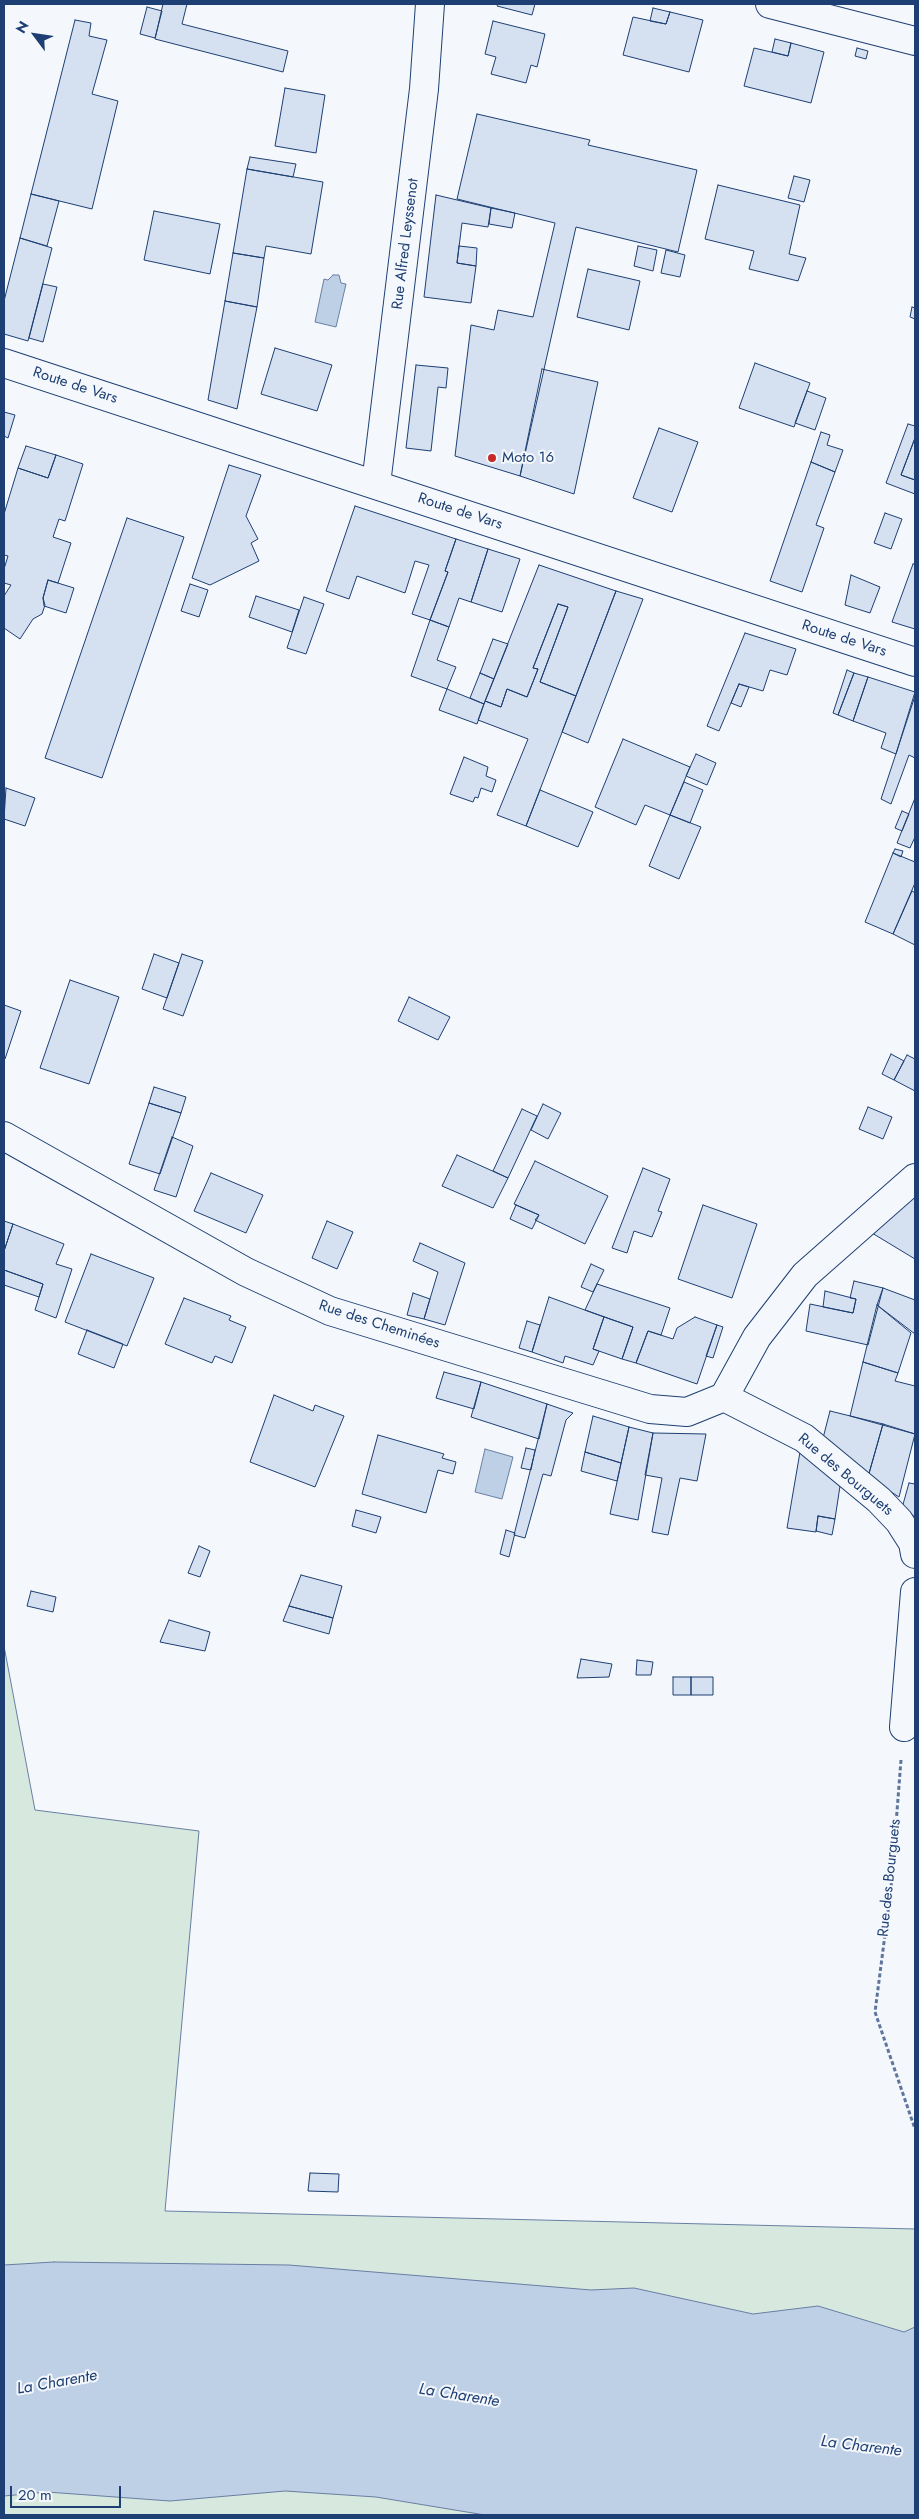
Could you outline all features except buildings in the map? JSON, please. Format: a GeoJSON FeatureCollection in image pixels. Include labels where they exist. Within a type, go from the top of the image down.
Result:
{"type":"FeatureCollection","features":[{"type":"Feature","properties":{"kind":"street","name":"Rue Alfred Leyssenot"},"geometry":{"type":"LineString","coordinates":[[376,484],[424,89],[430,4]]}},
{"type":"Feature","properties":{"kind":"street"},"geometry":{"type":"LineString","coordinates":[[770,4],[915,41]]}},
{"type":"Feature","properties":{"kind":"street","name":"Route de Vars"},"geometry":{"type":"LineString","coordinates":[[4,363],[915,662]]}},
{"type":"Feature","properties":{"kind":"street","name":"Rue des Cheminées"},"geometry":{"type":"LineString","coordinates":[[4,1136],[246,1272],[330,1311],[650,1409],[687,1412],[724,1398]]}},
{"type":"Feature","properties":{"kind":"street"},"geometry":{"type":"LineString","coordinates":[[724,1398],[757,1337],[805,1276],[915,1178]]}},
{"type":"Feature","properties":{"kind":"street","name":"Rue des Bourguets"},"geometry":{"type":"LineString","coordinates":[[724,1398],[804,1438],[879,1500],[899,1521],[913,1543],[915,1554]]}},
{"type":"Feature","properties":{"kind":"street"},"geometry":{"type":"LineString","coordinates":[[904,1727],[915,1592]]}},
{"type":"Feature","properties":{"kind":"path","name":"Rue des Bourguets"},"geometry":{"type":"LineString","coordinates":[[904,1727],[890,1888],[875,2012],[915,2128]]}},
{"type":"Feature","properties":{"kind":"shaded area"},"geometry":{"type":"Polygon","coordinates":[[[4,1646],[35,1810],[199,1831],[165,2211],[915,2229],[915,2515],[4,2515],[4,1646]]]}},
{"type":"Feature","properties":{"kind":"water"},"geometry":{"type":"Polygon","coordinates":[[[333,275],[339,275],[341,283],[346,284],[336,327],[315,322],[324,279],[328,280],[333,275]]]}},
{"type":"Feature","properties":{"kind":"water"},"geometry":{"type":"Polygon","coordinates":[[[485,1449],[513,1457],[502,1499],[475,1492],[485,1449]]]}},
{"type":"Feature","properties":{"kind":"water","name":"La Charente"},"geometry":{"type":"Polygon","coordinates":[[[54,2262],[289,2265],[591,2290],[634,2288],[753,2314],[818,2306],[904,2332],[915,2327],[915,2515],[485,2515],[376,2497],[285,2491],[170,2501],[47,2492],[4,2496],[4,2265],[54,2262]]]}},
{"type":"Feature","properties":{"kind":"place","name":"Moto 16"},"geometry":{"type":"Point","coordinates":[492,458]}}]}
